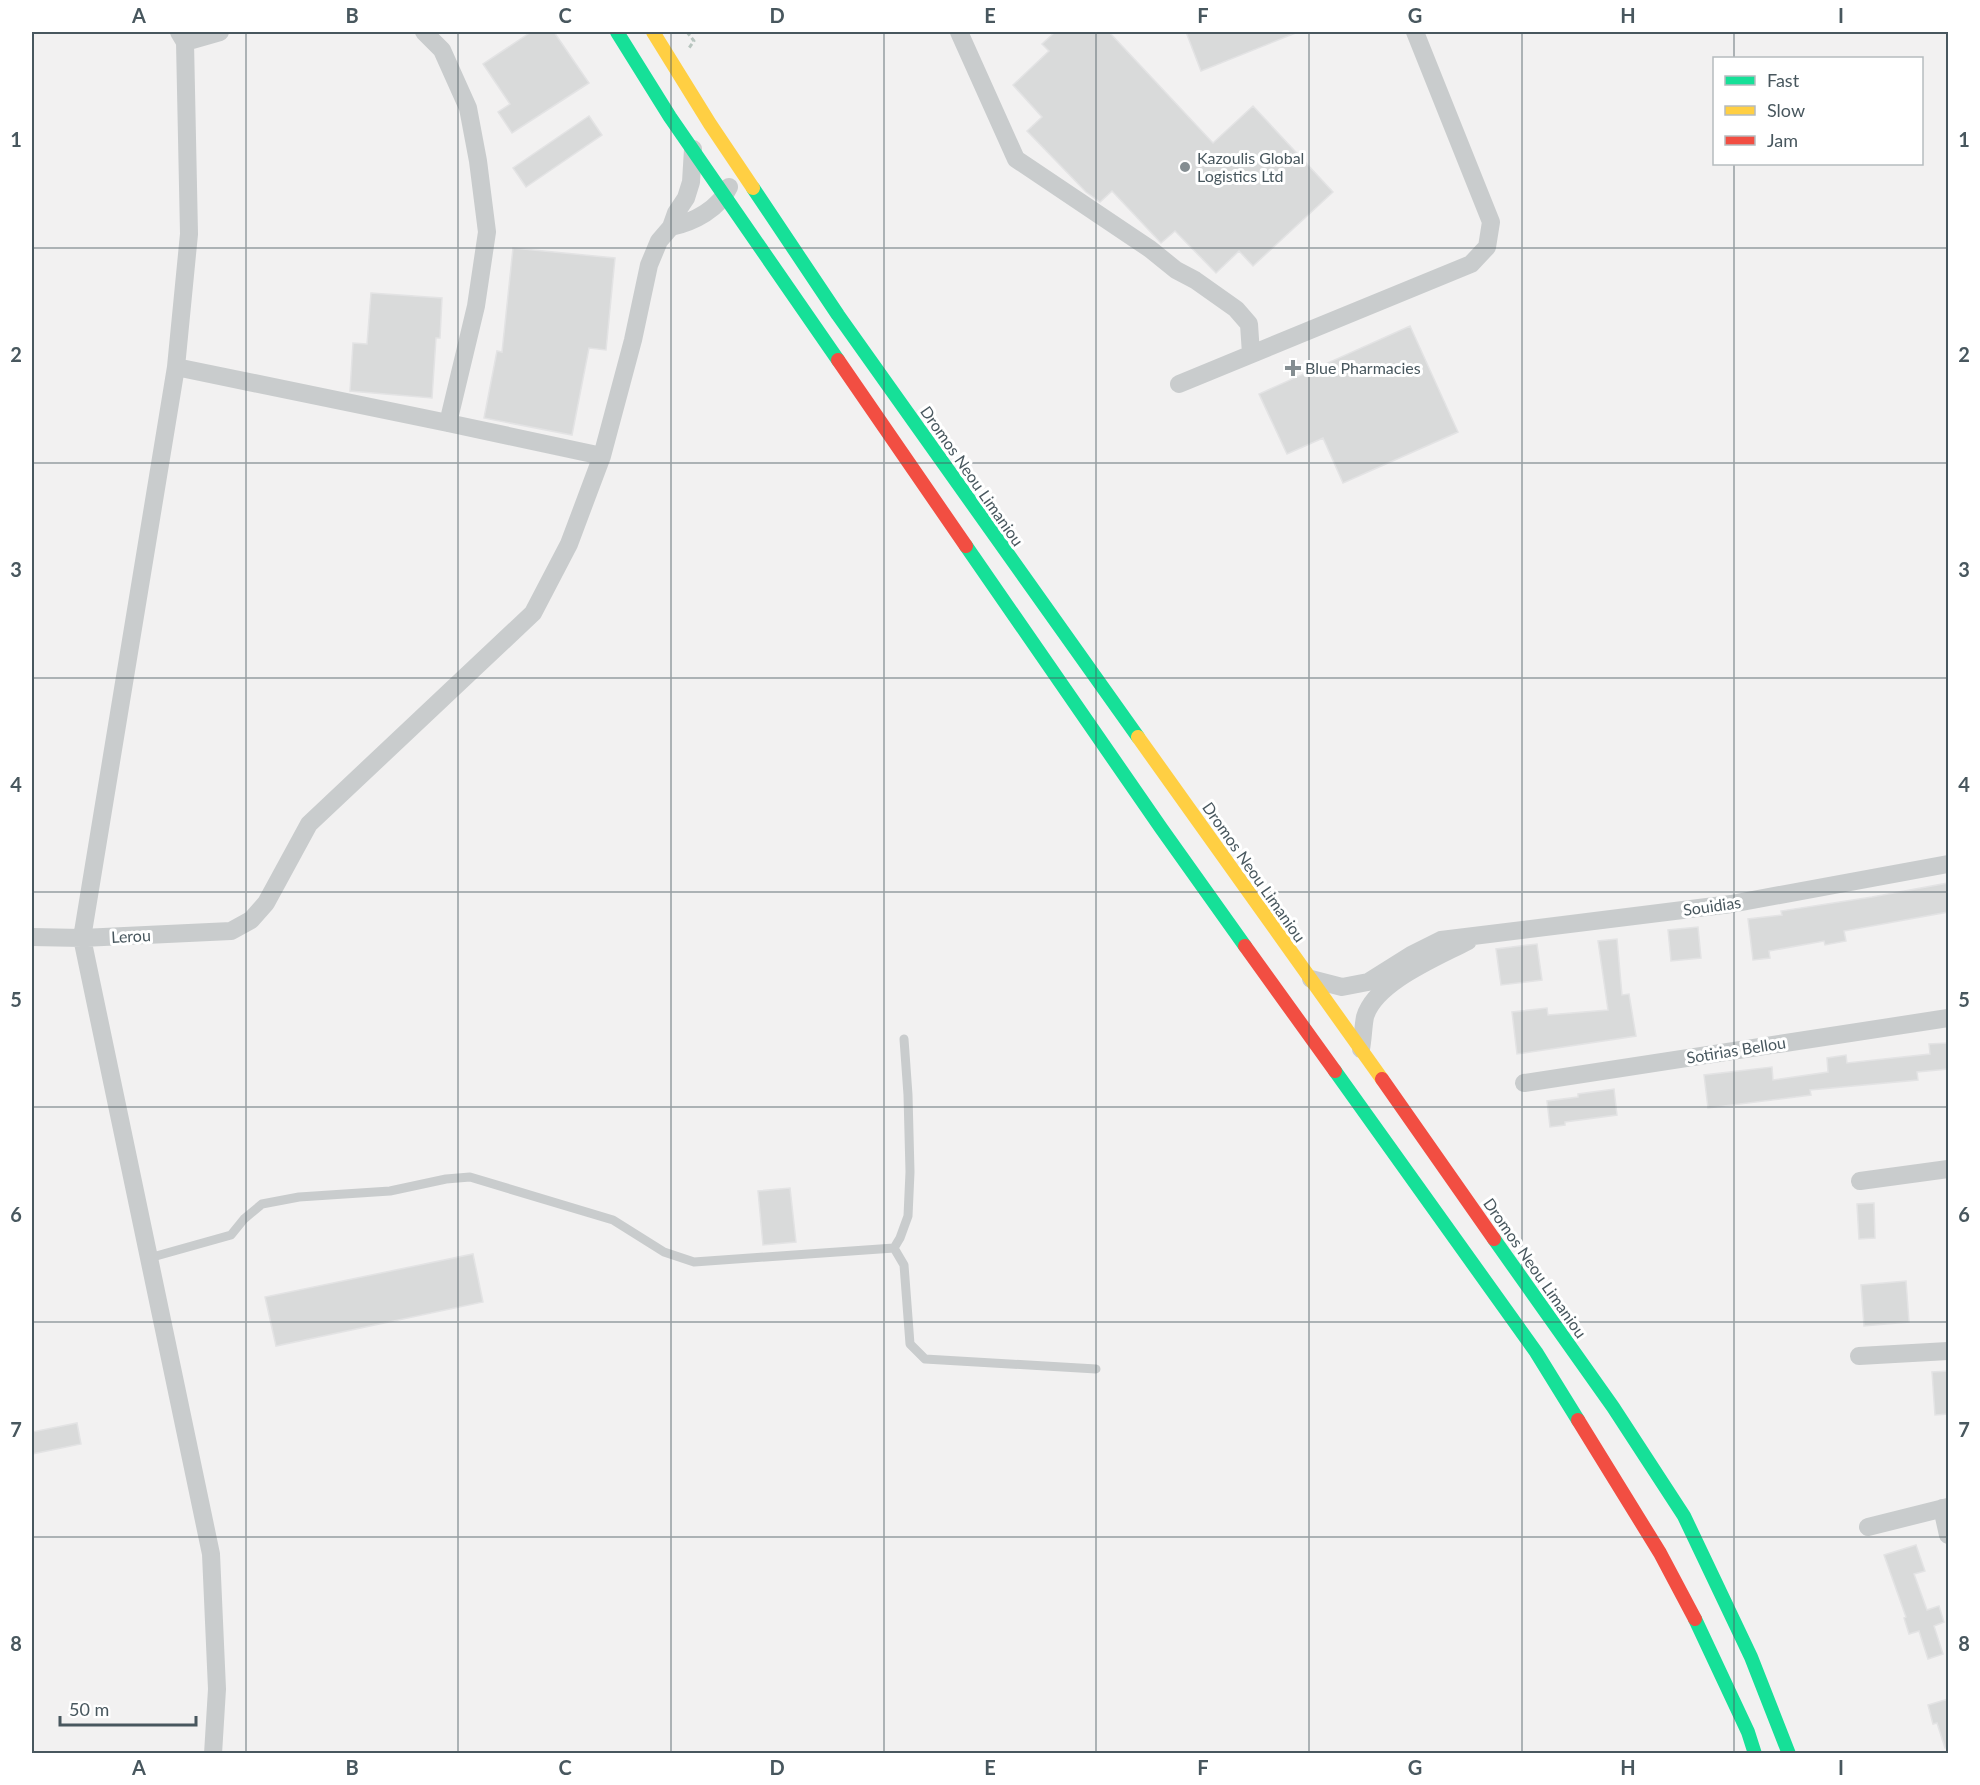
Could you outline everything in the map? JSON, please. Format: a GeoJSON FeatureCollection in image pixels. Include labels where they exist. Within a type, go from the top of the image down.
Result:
{"type":"FeatureCollection","features":[{"type":"Feature","properties":{"kind":"main road"},"geometry":{"type":"LineString","coordinates":[[617,32],[670,117],[1161,828],[1536,1352],[1660,1553],[1702,1631],[1748,1732],[1755,1754]]}},
{"type":"Feature","properties":{"kind":"main road","name":"Dromos Neou Limaniou"},"geometry":{"type":"LineString","coordinates":[[657,33],[710,124],[838,315],[1361,1049],[1612,1407],[1684,1516],[1751,1657],[1789,1754]]}},
{"type":"Feature","properties":{"kind":"street"},"geometry":{"type":"LineString","coordinates":[[213,1754],[217,1689],[211,1554],[82,938],[176,367],[189,234],[182,37],[220,32]]}},
{"type":"Feature","properties":{"kind":"street"},"geometry":{"type":"LineString","coordinates":[[424,32],[442,50],[468,108],[478,161],[487,232],[476,306],[448,423]]}},
{"type":"Feature","properties":{"kind":"street"},"geometry":{"type":"LineString","coordinates":[[959,32],[1016,159],[1236,309],[1248,324],[1251,354]]}},
{"type":"Feature","properties":{"kind":"street"},"geometry":{"type":"LineString","coordinates":[[1179,384],[1472,264],[1487,247],[1491,222],[1415,32]]}},
{"type":"Feature","properties":{"kind":"street"},"geometry":{"type":"LineString","coordinates":[[671,227],[691,222],[725,196],[730,185],[724,164],[714,148],[710,124]]}},
{"type":"Feature","properties":{"kind":"street"},"geometry":{"type":"LineString","coordinates":[[176,367],[602,456],[633,340],[649,265],[659,241],[671,227],[691,182],[693,149]]}},
{"type":"Feature","properties":{"kind":"street","name":"Lerou"},"geometry":{"type":"LineString","coordinates":[[32,937],[82,938],[231,931],[251,920],[266,903],[309,824],[533,613],[569,544],[602,456]]}},
{"type":"Feature","properties":{"kind":"street","name":"Souidias"},"geometry":{"type":"LineString","coordinates":[[1311,979],[1342,987],[1368,982],[1411,955],[1441,940],[1731,904],[1948,864]]}},
{"type":"Feature","properties":{"kind":"street","name":"Souidias"},"geometry":{"type":"LineString","coordinates":[[1361,1049],[1365,1016],[1377,996],[1415,967],[1475,937]]}},
{"type":"Feature","properties":{"kind":"street","name":"Sotirias Bellou"},"geometry":{"type":"LineString","coordinates":[[1524,1083],[1948,1018]]}},
{"type":"Feature","properties":{"kind":"street"},"geometry":{"type":"LineString","coordinates":[[1860,1181],[1948,1168]]}},
{"type":"Feature","properties":{"kind":"street"},"geometry":{"type":"LineString","coordinates":[[1859,1356],[1948,1351]]}},
{"type":"Feature","properties":{"kind":"street"},"geometry":{"type":"LineString","coordinates":[[1868,1527],[1945,1507],[1948,1535]]}},
{"type":"Feature","properties":{"kind":"lane"},"geometry":{"type":"LineString","coordinates":[[894,1248],[908,1216],[909,1117],[904,1039]]}},
{"type":"Feature","properties":{"kind":"lane"},"geometry":{"type":"LineString","coordinates":[[149,1258],[231,1235],[244,1219],[262,1204],[298,1197],[390,1191],[446,1179],[470,1177],[613,1220],[664,1252],[694,1262],[894,1248]]}},
{"type":"Feature","properties":{"kind":"lane"},"geometry":{"type":"LineString","coordinates":[[894,1248],[904,1265],[910,1344],[925,1359],[1096,1369]]}},
{"type":"Feature","properties":{"kind":"building"},"geometry":{"type":"Polygon","coordinates":[[[531,32],[554,32],[589,83],[512,133],[498,112],[510,104],[483,64],[531,32]]]}},
{"type":"Feature","properties":{"kind":"building","name":"Kazoulis Global Logistics Ltd"},"geometry":{"type":"Polygon","coordinates":[[[1055,32],[1109,32],[1213,143],[1253,106],[1333,192],[1253,266],[1239,251],[1216,273],[1175,231],[1161,243],[1112,191],[1100,202],[1086,192],[1027,131],[1042,117],[1013,85],[1049,51],[1042,44],[1055,32]]]}},
{"type":"Feature","properties":{"kind":"building"},"geometry":{"type":"Polygon","coordinates":[[[1186,32],[1298,32],[1201,71],[1186,32]]]}},
{"type":"Feature","properties":{"kind":"building"},"geometry":{"type":"Polygon","coordinates":[[[589,116],[602,135],[526,187],[513,168],[589,116]]]}},
{"type":"Feature","properties":{"kind":"building"},"geometry":{"type":"Polygon","coordinates":[[[513,248],[615,258],[606,350],[589,348],[572,435],[484,418],[497,351],[502,352],[513,248]]]}},
{"type":"Feature","properties":{"kind":"building"},"geometry":{"type":"Polygon","coordinates":[[[371,293],[442,298],[440,338],[436,338],[432,398],[350,391],[353,343],[367,344],[371,293]]]}},
{"type":"Feature","properties":{"kind":"building"},"geometry":{"type":"Polygon","coordinates":[[[1410,326],[1458,432],[1343,483],[1323,438],[1287,454],[1259,394],[1410,326]]]}},
{"type":"Feature","properties":{"kind":"building"},"geometry":{"type":"Polygon","coordinates":[[[1948,883],[1948,912],[1844,931],[1846,941],[1825,945],[1824,941],[1769,951],[1770,958],[1753,960],[1748,919],[1782,915],[1781,911],[1948,883]]]}},
{"type":"Feature","properties":{"kind":"building"},"geometry":{"type":"Polygon","coordinates":[[[1698,927],[1701,958],[1671,961],[1668,930],[1698,927]]]}},
{"type":"Feature","properties":{"kind":"building"},"geometry":{"type":"Polygon","coordinates":[[[1617,939],[1622,995],[1629,994],[1636,1036],[1517,1054],[1512,1012],[1547,1008],[1548,1015],[1608,1010],[1598,941],[1617,939]]]}},
{"type":"Feature","properties":{"kind":"building"},"geometry":{"type":"Polygon","coordinates":[[[1537,944],[1542,980],[1501,985],[1496,949],[1537,944]]]}},
{"type":"Feature","properties":{"kind":"building"},"geometry":{"type":"Polygon","coordinates":[[[1948,1043],[1948,1069],[1917,1072],[1918,1080],[1810,1090],[1811,1095],[1708,1108],[1704,1075],[1772,1067],[1773,1080],[1828,1072],[1827,1058],[1846,1055],[1847,1063],[1930,1054],[1929,1044],[1948,1043]]]}},
{"type":"Feature","properties":{"kind":"building"},"geometry":{"type":"Polygon","coordinates":[[[1614,1089],[1617,1115],[1565,1122],[1565,1125],[1550,1127],[1547,1101],[1614,1089]]]}},
{"type":"Feature","properties":{"kind":"building"},"geometry":{"type":"Polygon","coordinates":[[[790,1188],[796,1242],[763,1245],[758,1191],[790,1188]]]}},
{"type":"Feature","properties":{"kind":"building"},"geometry":{"type":"Polygon","coordinates":[[[1874,1203],[1875,1238],[1859,1239],[1857,1204],[1874,1203]]]}},
{"type":"Feature","properties":{"kind":"building"},"geometry":{"type":"Polygon","coordinates":[[[473,1254],[483,1302],[276,1346],[265,1297],[473,1254]]]}},
{"type":"Feature","properties":{"kind":"building"},"geometry":{"type":"Polygon","coordinates":[[[1906,1281],[1909,1322],[1864,1326],[1861,1285],[1906,1281]]]}},
{"type":"Feature","properties":{"kind":"building"},"geometry":{"type":"Polygon","coordinates":[[[1948,1371],[1948,1414],[1935,1415],[1932,1372],[1948,1371]]]}},
{"type":"Feature","properties":{"kind":"building"},"geometry":{"type":"Polygon","coordinates":[[[77,1423],[81,1444],[32,1454],[32,1432],[77,1423]]]}},
{"type":"Feature","properties":{"kind":"building"},"geometry":{"type":"Polygon","coordinates":[[[1916,1545],[1925,1571],[1914,1574],[1927,1610],[1939,1606],[1944,1622],[1934,1626],[1943,1654],[1928,1659],[1919,1631],[1909,1634],[1904,1618],[1906,1617],[1884,1555],[1916,1545]]]}},
{"type":"Feature","properties":{"kind":"building"},"geometry":{"type":"Polygon","coordinates":[[[1948,1699],[1948,1748],[1945,1748],[1937,1723],[1933,1724],[1928,1705],[1948,1699]]]}},
{"type":"Feature","properties":{"kind":"traffic: fast"},"geometry":{"type":"LineString","coordinates":[[617,32],[670,117],[838,360]]}},
{"type":"Feature","properties":{"kind":"traffic: fast"},"geometry":{"type":"LineString","coordinates":[[753,188],[838,315],[1138,737]]}},
{"type":"Feature","properties":{"kind":"traffic: fast"},"geometry":{"type":"LineString","coordinates":[[966,546],[1245,946]]}},
{"type":"Feature","properties":{"kind":"traffic: fast"},"geometry":{"type":"LineString","coordinates":[[1335,1071],[1536,1352],[1578,1420]]}},
{"type":"Feature","properties":{"kind":"traffic: fast"},"geometry":{"type":"LineString","coordinates":[[1494,1239],[1613,1407],[1684,1516],[1751,1657],[1789,1754]]}},
{"type":"Feature","properties":{"kind":"traffic: fast"},"geometry":{"type":"LineString","coordinates":[[1695,1619],[1748,1732],[1755,1754]]}},
{"type":"Feature","properties":{"kind":"traffic: slow"},"geometry":{"type":"LineString","coordinates":[[653,32],[753,188]]}},
{"type":"Feature","properties":{"kind":"traffic: slow"},"geometry":{"type":"LineString","coordinates":[[1138,737],[1382,1079]]}},
{"type":"Feature","properties":{"kind":"traffic: jam"},"geometry":{"type":"LineString","coordinates":[[838,360],[966,546]]}},
{"type":"Feature","properties":{"kind":"traffic: jam"},"geometry":{"type":"LineString","coordinates":[[1245,946],[1335,1071]]}},
{"type":"Feature","properties":{"kind":"traffic: jam"},"geometry":{"type":"LineString","coordinates":[[1382,1079],[1494,1239]]}},
{"type":"Feature","properties":{"kind":"traffic: jam"},"geometry":{"type":"LineString","coordinates":[[1578,1420],[1660,1553],[1695,1619]]}},
{"type":"Feature","properties":{"kind":"place","name":"Kazoulis Global Logistics Ltd"},"geometry":{"type":"Point","coordinates":[1185,167]}},
{"type":"Feature","properties":{"kind":"place","name":"Blue Pharmacies"},"geometry":{"type":"Point","coordinates":[1293,368]}}]}
